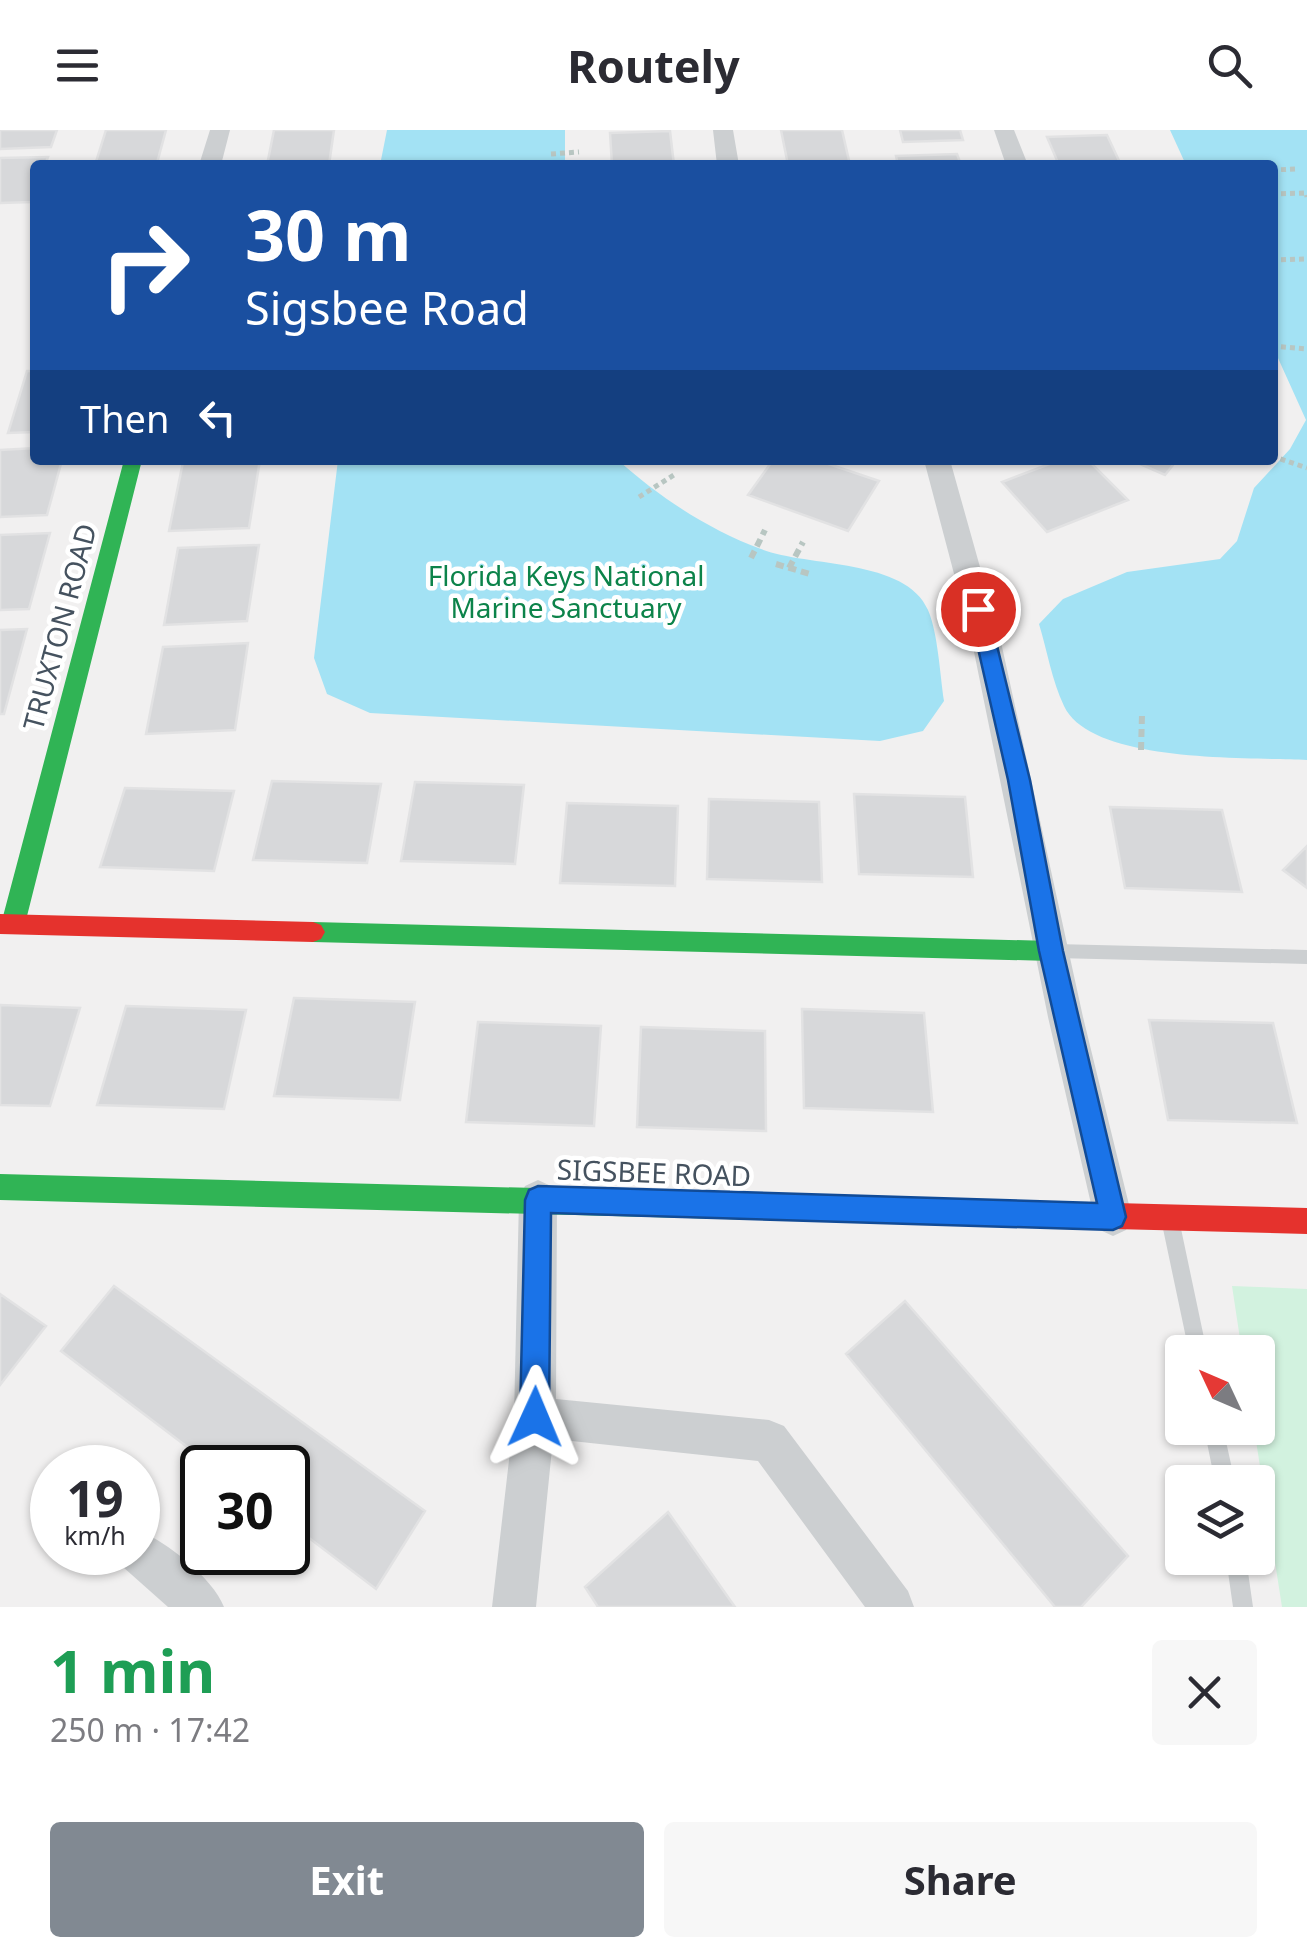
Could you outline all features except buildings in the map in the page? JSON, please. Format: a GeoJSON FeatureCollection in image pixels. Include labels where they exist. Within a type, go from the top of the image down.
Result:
{"type":"FeatureCollection","features":[{"type":"Feature","properties":{"kind":"street"},"geometry":{"type":"LineString","coordinates":[[211,160],[220,130]]}},
{"type":"Feature","properties":{"kind":"street"},"geometry":{"type":"LineString","coordinates":[[723,130],[727,160]]}},
{"type":"Feature","properties":{"kind":"street"},"geometry":{"type":"LineString","coordinates":[[1004,130],[1015,160]]}},
{"type":"Feature","properties":{"kind":"street","name":"TRUXTON ROAD"},"geometry":{"type":"LineString","coordinates":[[7,924],[132,465]]}},
{"type":"Feature","properties":{"kind":"street"},"geometry":{"type":"LineString","coordinates":[[939,465],[962,540],[1019,780],[1051,951],[1113,1217]]}},
{"type":"Feature","properties":{"kind":"street"},"geometry":{"type":"LineString","coordinates":[[7,924],[1051,951]]}},
{"type":"Feature","properties":{"kind":"street","name":"SIGSBEE ROAD"},"geometry":{"type":"LineString","coordinates":[[0,1187],[1307,1221]]}},
{"type":"Feature","properties":{"kind":"street"},"geometry":{"type":"LineString","coordinates":[[514,1607],[535,1417],[538,1200]]}},
{"type":"Feature","properties":{"kind":"street"},"geometry":{"type":"LineString","coordinates":[[535,1417],[769,1441],[892,1607]]}},
{"type":"Feature","properties":{"kind":"street"},"geometry":{"type":"LineString","coordinates":[[160,1571],[202,1607]]}},
{"type":"Feature","properties":{"kind":"lane"},"geometry":{"type":"LineString","coordinates":[[1051,951],[1307,957]]}},
{"type":"Feature","properties":{"kind":"lane"},"geometry":{"type":"LineString","coordinates":[[1169,1216],[1194,1335]]}},
{"type":"Feature","properties":{"kind":"lane"},"geometry":{"type":"LineString","coordinates":[[1238,1575],[1243,1607]]}},
{"type":"Feature","properties":{"kind":"path"},"geometry":{"type":"LineString","coordinates":[[550,154],[579,152]]}},
{"type":"Feature","properties":{"kind":"path"},"geometry":{"type":"LineString","coordinates":[[1278,170],[1296,169]]}},
{"type":"Feature","properties":{"kind":"path"},"geometry":{"type":"LineString","coordinates":[[1278,194],[1306,193],[1307,197]]}},
{"type":"Feature","properties":{"kind":"path"},"geometry":{"type":"LineString","coordinates":[[1278,260],[1307,258]]}},
{"type":"Feature","properties":{"kind":"path"},"geometry":{"type":"LineString","coordinates":[[1278,347],[1307,349]]}},
{"type":"Feature","properties":{"kind":"path"},"geometry":{"type":"LineString","coordinates":[[1278,458],[1307,468]]}},
{"type":"Feature","properties":{"kind":"path"},"geometry":{"type":"LineString","coordinates":[[639,498],[676,474]]}},
{"type":"Feature","properties":{"kind":"path"},"geometry":{"type":"LineString","coordinates":[[751,558],[765,530]]}},
{"type":"Feature","properties":{"kind":"path"},"geometry":{"type":"LineString","coordinates":[[789,568],[803,542]]}},
{"type":"Feature","properties":{"kind":"path"},"geometry":{"type":"LineString","coordinates":[[776,564],[813,575]]}},
{"type":"Feature","properties":{"kind":"path"},"geometry":{"type":"LineString","coordinates":[[1141,750],[1142,715]]}},
{"type":"Feature","properties":{"kind":"green space"},"geometry":{"type":"Polygon","coordinates":[[[1232,1286],[1307,1289],[1307,1607],[1282,1607],[1275,1562],[1275,1465],[1260,1465],[1257,1445],[1275,1445],[1275,1335],[1239,1335],[1232,1286]]]}},
{"type":"Feature","properties":{"kind":"water"},"geometry":{"type":"Polygon","coordinates":[[[387,130],[565,130],[565,160],[381,160],[387,130]]]}},
{"type":"Feature","properties":{"kind":"water"},"geometry":{"type":"Polygon","coordinates":[[[1170,130],[1307,130],[1307,760],[1174,754],[1105,738],[1080,725],[1064,706],[1039,624],[1063,599],[1127,572],[1220,559],[1237,541],[1254,488],[1278,465],[1306,420],[1278,358],[1278,160],[1184,160],[1170,130]]]}},
{"type":"Feature","properties":{"kind":"water","name":"Florida Keys National Marine Sanctuary"},"geometry":{"type":"Polygon","coordinates":[[[337,465],[624,465],[685,511],[742,541],[780,555],[877,573],[916,593],[931,619],[944,701],[923,731],[880,741],[370,713],[327,694],[314,658],[337,465]]]}},
{"type":"Feature","properties":{"kind":"traffic: fast"},"geometry":{"type":"LineString","coordinates":[[13,924],[132,465]]}},
{"type":"Feature","properties":{"kind":"traffic: fast"},"geometry":{"type":"LineString","coordinates":[[313,932],[1051,951]]}},
{"type":"Feature","properties":{"kind":"traffic: fast"},"geometry":{"type":"LineString","coordinates":[[0,1187],[952,1212]]}},
{"type":"Feature","properties":{"kind":"traffic: jam"},"geometry":{"type":"LineString","coordinates":[[0,924],[313,932]]}},
{"type":"Feature","properties":{"kind":"traffic: jam"},"geometry":{"type":"LineString","coordinates":[[952,1212],[1307,1221]]}},
{"type":"Feature","properties":{"kind":"route"},"geometry":{"type":"LineString","coordinates":[[535,1417],[538,1200],[1113,1217],[978,609]]}}]}
